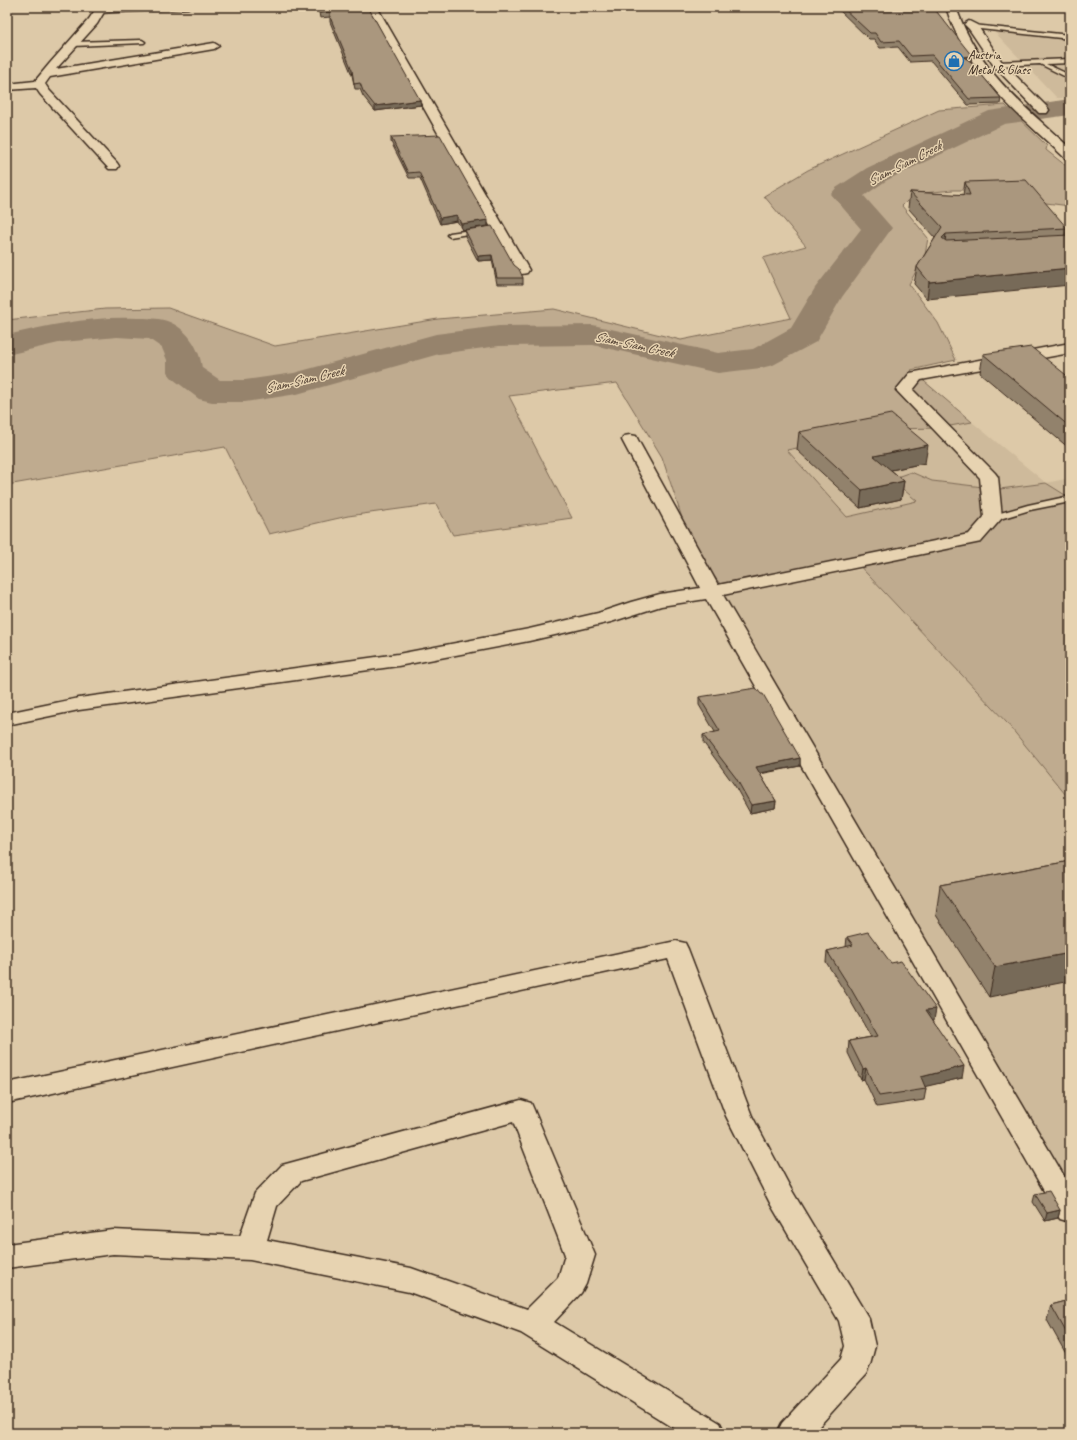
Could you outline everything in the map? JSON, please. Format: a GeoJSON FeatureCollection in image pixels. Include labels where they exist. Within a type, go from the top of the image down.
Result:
{"type":"FeatureCollection","features":[{"type":"Feature","properties":{"kind":"highway"},"geometry":{"type":"LineString","coordinates":[[952,8],[973,27],[998,64],[1027,95],[1054,120]]}},
{"type":"Feature","properties":{"kind":"highway"},"geometry":{"type":"LineString","coordinates":[[952,8],[958,28],[978,63],[1006,96],[1070,155]]}},
{"type":"Feature","properties":{"kind":"street"},"geometry":{"type":"LineString","coordinates":[[372,7],[491,229],[522,270]]}},
{"type":"Feature","properties":{"kind":"street"},"geometry":{"type":"LineString","coordinates":[[101,9],[83,35],[43,79],[44,92],[113,166]]}},
{"type":"Feature","properties":{"kind":"street"},"geometry":{"type":"LineString","coordinates":[[7,87],[214,46]]}},
{"type":"Feature","properties":{"kind":"street"},"geometry":{"type":"LineString","coordinates":[[7,719],[79,704],[398,660],[530,635],[604,618],[660,600],[712,592],[975,538],[993,518],[989,477],[904,390],[916,376],[1070,348]]}},
{"type":"Feature","properties":{"kind":"street"},"geometry":{"type":"LineString","coordinates":[[630,440],[712,592],[1070,1211]]}},
{"type":"Feature","properties":{"kind":"street"},"geometry":{"type":"LineString","coordinates":[[7,1093],[676,949],[739,1116],[781,1197],[854,1319],[860,1346],[855,1366],[793,1433]]}},
{"type":"Feature","properties":{"kind":"street"},"geometry":{"type":"LineString","coordinates":[[250,1248],[265,1201],[292,1173],[521,1110],[580,1255],[571,1284],[532,1324]]}},
{"type":"Feature","properties":{"kind":"street"},"geometry":{"type":"LineString","coordinates":[[7,1256],[113,1242],[250,1248],[412,1280],[532,1324],[709,1433]]}},
{"type":"Feature","properties":{"kind":"lane"},"geometry":{"type":"LineString","coordinates":[[101,9],[188,7]]}},
{"type":"Feature","properties":{"kind":"lane"},"geometry":{"type":"LineString","coordinates":[[973,27],[1070,37]]}},
{"type":"Feature","properties":{"kind":"lane"},"geometry":{"type":"LineString","coordinates":[[74,44],[142,42]]}},
{"type":"Feature","properties":{"kind":"lane"},"geometry":{"type":"LineString","coordinates":[[998,64],[1070,61]]}},
{"type":"Feature","properties":{"kind":"lane"},"geometry":{"type":"LineString","coordinates":[[1042,63],[1070,77]]}},
{"type":"Feature","properties":{"kind":"lane"},"geometry":{"type":"LineString","coordinates":[[450,235],[491,229]]}},
{"type":"Feature","properties":{"kind":"lane"},"geometry":{"type":"LineString","coordinates":[[993,518],[1028,508],[1070,499]]}},
{"type":"Feature","properties":{"kind":"shaded area"},"geometry":{"type":"Polygon","coordinates":[[[989,26],[1070,33],[1070,98],[1057,98],[989,26]]]}},
{"type":"Feature","properties":{"kind":"shaded area"},"geometry":{"type":"Polygon","coordinates":[[[1005,105],[1047,146],[1046,150],[1070,169],[1070,206],[1038,202],[1009,190],[953,190],[914,194],[902,206],[928,238],[925,255],[909,284],[938,323],[956,360],[911,370],[972,422],[939,428],[891,429],[787,450],[847,517],[917,501],[891,479],[911,472],[932,481],[1000,489],[1046,483],[1070,498],[1070,800],[1007,723],[854,560],[722,586],[702,562],[687,533],[662,457],[617,383],[509,396],[572,518],[453,535],[436,504],[348,516],[269,534],[225,447],[7,485],[7,320],[105,309],[168,308],[275,346],[438,319],[554,309],[681,340],[791,318],[763,258],[806,246],[764,196],[808,170],[939,110],[1005,105]]]}},
{"type":"Feature","properties":{"kind":"shaded area"},"geometry":{"type":"Polygon","coordinates":[[[972,422],[1046,483],[1000,489],[932,481],[911,472],[917,501],[847,517],[787,449],[891,429],[939,428],[972,422]]]}},
{"type":"Feature","properties":{"kind":"shaded area"},"geometry":{"type":"Polygon","coordinates":[[[1070,478],[1070,498],[1046,483],[1070,478]]]}},
{"type":"Feature","properties":{"kind":"shaded area"},"geometry":{"type":"Polygon","coordinates":[[[863,569],[1007,723],[1070,800],[1070,1205],[718,594],[863,569]]]}},
{"type":"Feature","properties":{"kind":"building"},"geometry":{"type":"Polygon","coordinates":[[[319,7],[368,7],[420,100],[375,106],[363,91],[360,83],[354,84],[352,70],[330,17],[330,12],[320,13],[319,7]]]}},
{"type":"Feature","properties":{"kind":"building"},"geometry":{"type":"Polygon","coordinates":[[[842,7],[933,7],[972,56],[963,57],[969,60],[1001,98],[969,99],[932,55],[911,56],[899,41],[881,42],[875,33],[870,33],[842,7]]]}},
{"type":"Feature","properties":{"kind":"building"},"geometry":{"type":"Polygon","coordinates":[[[440,135],[488,220],[461,224],[457,215],[440,218],[419,172],[408,173],[391,137],[440,135]]]}},
{"type":"Feature","properties":{"kind":"building"},"geometry":{"type":"Polygon","coordinates":[[[1026,180],[1067,228],[946,234],[942,238],[946,241],[1070,235],[1070,268],[929,282],[917,267],[942,227],[910,192],[970,195],[965,182],[1026,180]]]}},
{"type":"Feature","properties":{"kind":"building"},"geometry":{"type":"Polygon","coordinates":[[[492,226],[523,278],[497,278],[492,255],[478,256],[465,230],[492,226]]]}},
{"type":"Feature","properties":{"kind":"building"},"geometry":{"type":"Polygon","coordinates":[[[1031,347],[1070,378],[1070,427],[983,354],[1031,347]]]}},
{"type":"Feature","properties":{"kind":"building"},"geometry":{"type":"Polygon","coordinates":[[[891,414],[928,445],[874,456],[904,481],[862,490],[799,432],[891,414]]]}},
{"type":"Feature","properties":{"kind":"building"},"geometry":{"type":"Polygon","coordinates":[[[756,688],[761,694],[763,694],[800,758],[756,767],[776,801],[751,805],[736,778],[703,735],[720,731],[699,697],[756,688]]]}},
{"type":"Feature","properties":{"kind":"building"},"geometry":{"type":"Polygon","coordinates":[[[1070,861],[1070,953],[995,967],[940,885],[1070,861]]]}},
{"type":"Feature","properties":{"kind":"building"},"geometry":{"type":"Polygon","coordinates":[[[868,932],[891,963],[901,961],[936,1009],[926,1010],[964,1066],[921,1077],[926,1089],[879,1096],[866,1068],[863,1069],[849,1041],[878,1036],[827,951],[853,945],[847,937],[868,932]]]}},
{"type":"Feature","properties":{"kind":"building"},"geometry":{"type":"Polygon","coordinates":[[[1049,1191],[1060,1210],[1047,1213],[1035,1194],[1049,1191]]]}},
{"type":"Feature","properties":{"kind":"building"},"geometry":{"type":"Polygon","coordinates":[[[1070,1300],[1070,1339],[1051,1305],[1070,1300]]]}},
{"type":"Feature","properties":{"kind":"waterway","name":"Siam-Siam Creek"},"geometry":{"type":"LineString","coordinates":[[7,345],[63,332],[117,327],[157,329],[177,343],[184,360],[185,372],[212,391],[245,391],[297,383],[436,344],[499,336],[593,335],[718,363],[761,358],[804,335],[827,295],[877,228],[846,194],[877,174],[998,117],[1070,107]]}},
{"type":"Feature","properties":{"kind":"place","name":"Austria Metal & Glass"},"geometry":{"type":"Point","coordinates":[954,61]}}]}
